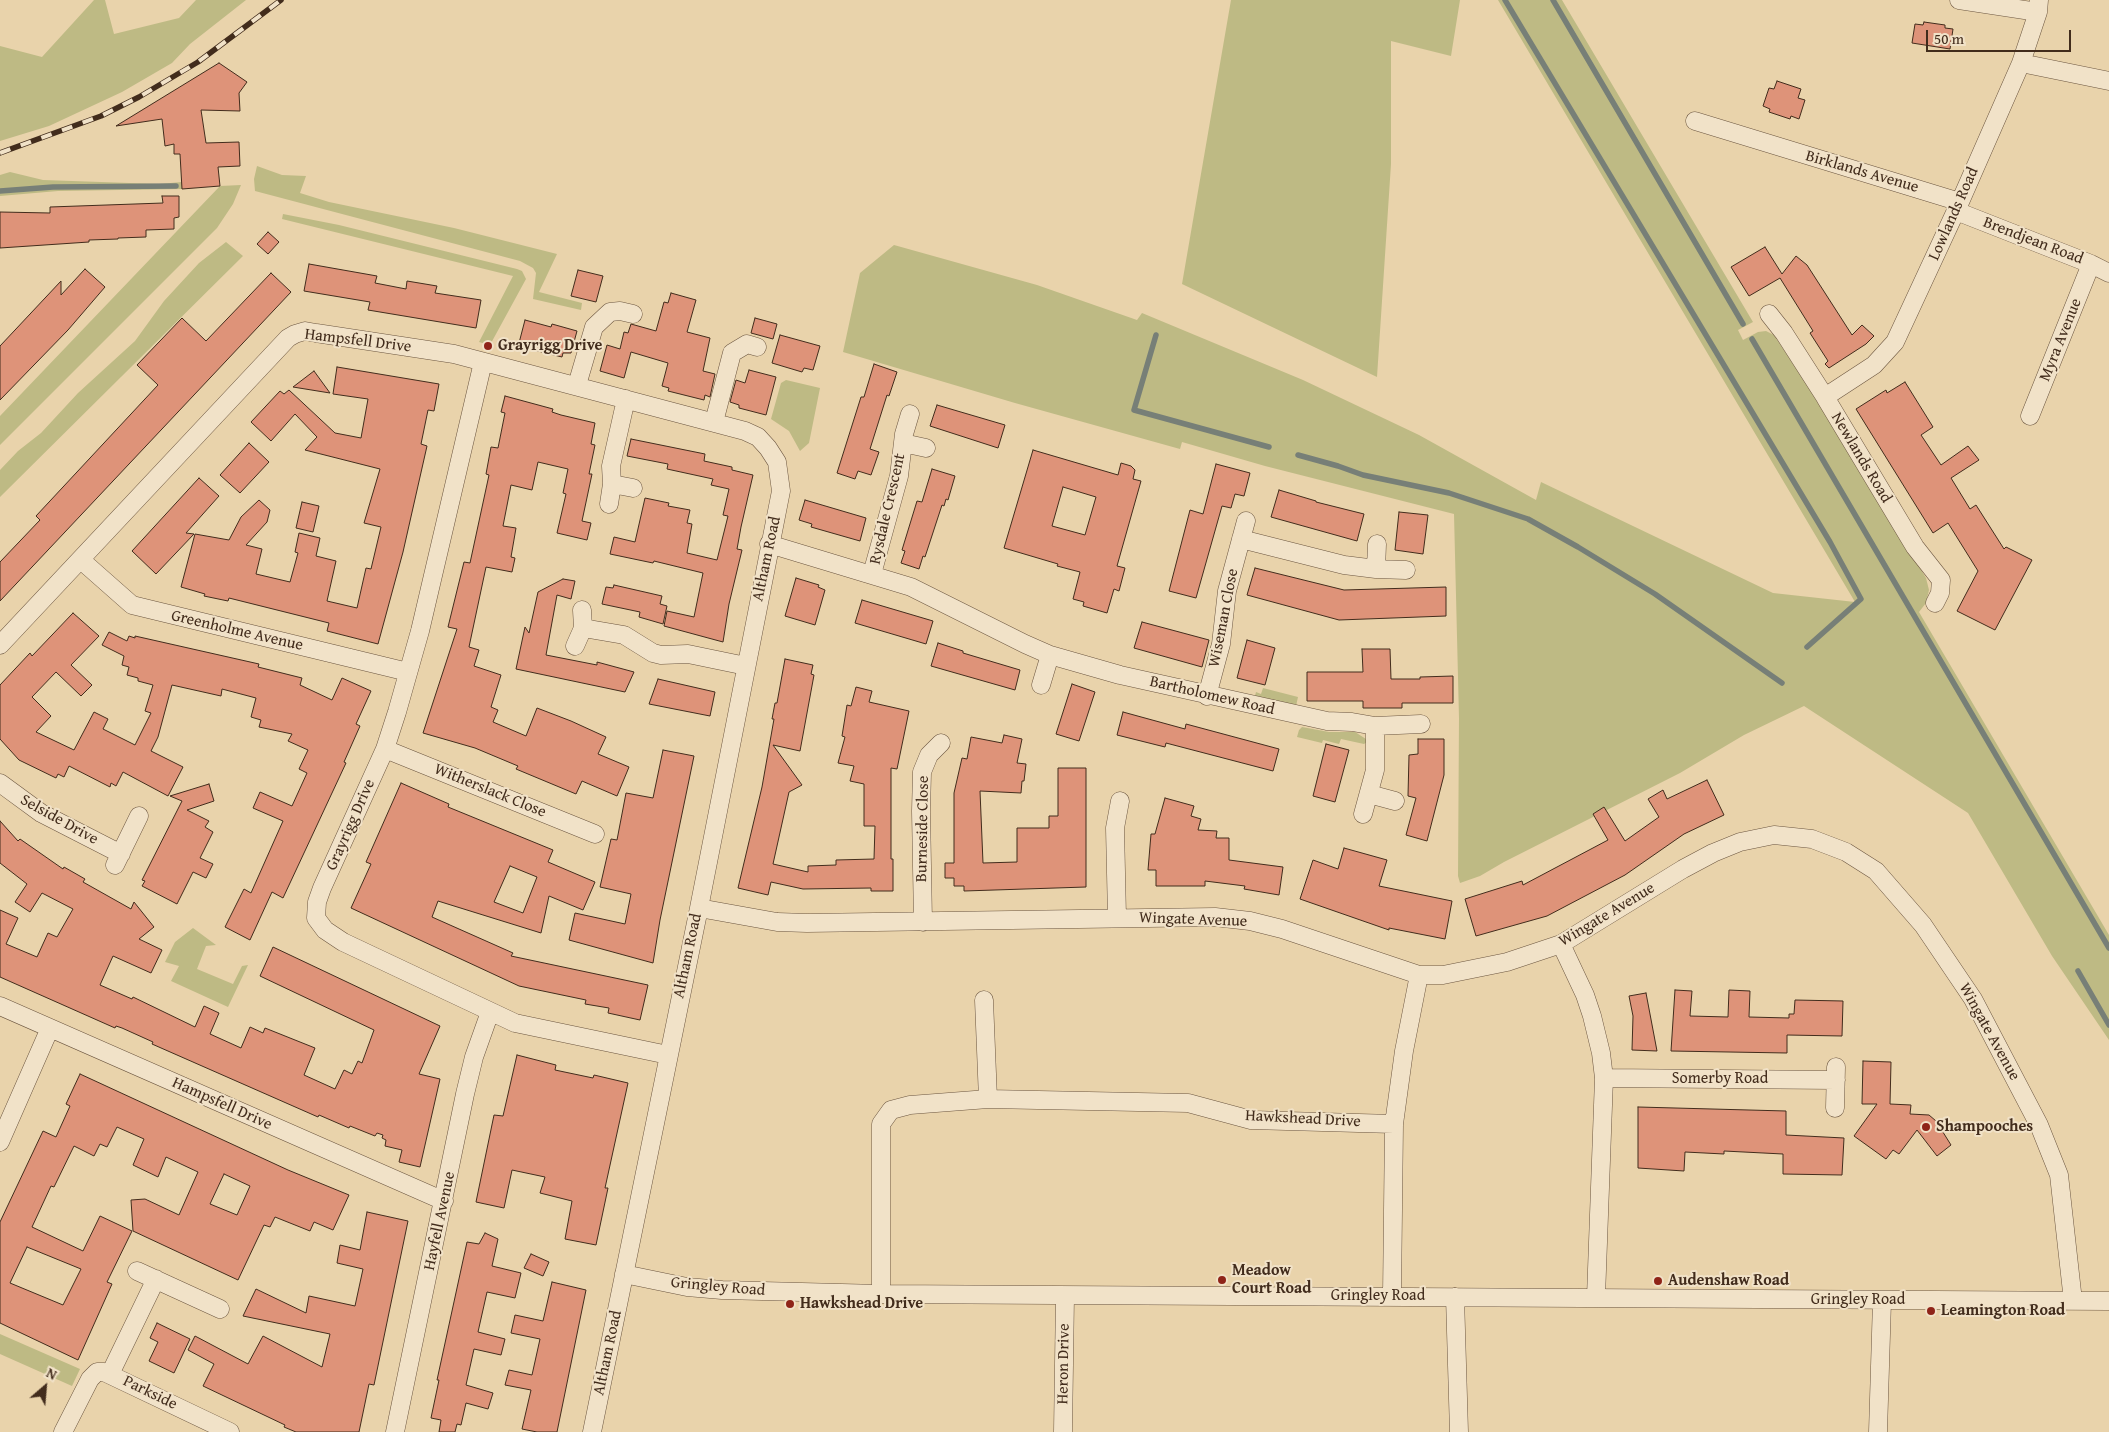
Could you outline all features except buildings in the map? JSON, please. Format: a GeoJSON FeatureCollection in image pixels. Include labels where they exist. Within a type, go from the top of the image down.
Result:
{"type":"FeatureCollection","features":[{"type":"Feature","properties":{"kind":"street"},"geometry":{"type":"LineString","coordinates":[[1959,0],[2039,6]]}},
{"type":"Feature","properties":{"kind":"street","name":"Lowlands Road"},"geometry":{"type":"LineString","coordinates":[[1825,397],[1874,365],[1895,342],[2021,63],[2039,6]]}},
{"type":"Feature","properties":{"kind":"street"},"geometry":{"type":"LineString","coordinates":[[2021,63],[2109,81]]}},
{"type":"Feature","properties":{"kind":"street","name":"Birklands Avenue"},"geometry":{"type":"LineString","coordinates":[[1695,121],[1958,206]]}},
{"type":"Feature","properties":{"kind":"street","name":"Brendjean Road"},"geometry":{"type":"LineString","coordinates":[[1958,206],[2109,273]]}},
{"type":"Feature","properties":{"kind":"street","name":"Myra Avenue"},"geometry":{"type":"LineString","coordinates":[[2030,416],[2091,264]]}},
{"type":"Feature","properties":{"kind":"street"},"geometry":{"type":"LineString","coordinates":[[577,385],[594,327],[610,312],[620,311],[633,314]]}},
{"type":"Feature","properties":{"kind":"street","name":"Newlands Road"},"geometry":{"type":"LineString","coordinates":[[1769,314],[1784,333],[1825,397],[1915,547],[1941,580],[1940,593],[1935,603]]}},
{"type":"Feature","properties":{"kind":"street","name":"Hampsfell Drive"},"geometry":{"type":"LineString","coordinates":[[0,645],[288,338],[305,331],[454,354],[745,431],[758,437],[778,462],[780,480]]}},
{"type":"Feature","properties":{"kind":"street"},"geometry":{"type":"LineString","coordinates":[[714,422],[732,353],[746,344],[757,347]]}},
{"type":"Feature","properties":{"kind":"street","name":"Grayrigg Drive"},"geometry":{"type":"LineString","coordinates":[[483,362],[408,672],[385,748],[322,888],[317,902],[316,918],[325,930],[343,942],[516,1023],[668,1055]]}},
{"type":"Feature","properties":{"kind":"street"},"geometry":{"type":"LineString","coordinates":[[609,504],[612,484],[611,466],[626,399]]}},
{"type":"Feature","properties":{"kind":"street","name":"Rysdale Crescent"},"geometry":{"type":"LineString","coordinates":[[872,574],[899,476],[903,444],[910,414]]}},
{"type":"Feature","properties":{"kind":"street","name":"Rysdale Crescent"},"geometry":{"type":"LineString","coordinates":[[903,444],[926,448]]}},
{"type":"Feature","properties":{"kind":"street","name":"Altham Road"},"geometry":{"type":"LineString","coordinates":[[592,1432],[699,908],[781,491],[780,480]]}},
{"type":"Feature","properties":{"kind":"street"},"geometry":{"type":"LineString","coordinates":[[612,484],[633,488]]}},
{"type":"Feature","properties":{"kind":"street","name":"Wiseman Close"},"geometry":{"type":"LineString","coordinates":[[1207,696],[1221,644],[1227,591],[1246,521]]}},
{"type":"Feature","properties":{"kind":"street"},"geometry":{"type":"LineString","coordinates":[[1241,539],[1344,566],[1406,570]]}},
{"type":"Feature","properties":{"kind":"street","name":"Bartholomew Road"},"geometry":{"type":"LineString","coordinates":[[770,544],[872,574],[933,597],[1050,655],[1120,675],[1207,696],[1327,721],[1352,722],[1375,726],[1421,724]]}},
{"type":"Feature","properties":{"kind":"street"},"geometry":{"type":"LineString","coordinates":[[1376,569],[1377,544]]}},
{"type":"Feature","properties":{"kind":"street","name":"Greenholme Avenue"},"geometry":{"type":"LineString","coordinates":[[81,560],[132,605],[408,672]]}},
{"type":"Feature","properties":{"kind":"street"},"geometry":{"type":"LineString","coordinates":[[574,646],[583,628],[582,610]]}},
{"type":"Feature","properties":{"kind":"street"},"geometry":{"type":"LineString","coordinates":[[583,628],[624,635],[632,638],[652,653],[688,654],[746,666]]}},
{"type":"Feature","properties":{"kind":"street"},"geometry":{"type":"LineString","coordinates":[[1041,685],[1050,655]]}},
{"type":"Feature","properties":{"kind":"street"},"geometry":{"type":"LineString","coordinates":[[1364,814],[1376,758],[1375,726]]}},
{"type":"Feature","properties":{"kind":"street","name":"Burneside Close"},"geometry":{"type":"LineString","coordinates":[[923,922],[920,811],[922,772],[929,755],[941,743]]}},
{"type":"Feature","properties":{"kind":"street","name":"Witherslack Close"},"geometry":{"type":"LineString","coordinates":[[385,748],[595,834]]}},
{"type":"Feature","properties":{"kind":"street","name":"Selside Drive"},"geometry":{"type":"LineString","coordinates":[[0,783],[42,813],[118,860],[139,816]]}},
{"type":"Feature","properties":{"kind":"street"},"geometry":{"type":"LineString","coordinates":[[1368,794],[1395,801]]}},
{"type":"Feature","properties":{"kind":"street"},"geometry":{"type":"LineString","coordinates":[[1117,917],[1116,828],[1120,801]]}},
{"type":"Feature","properties":{"kind":"street","name":"Wingate Avenue"},"geometry":{"type":"LineString","coordinates":[[699,908],[778,922],[807,924],[1117,917],[1215,917],[1250,921],[1419,975],[1443,975],[1466,972],[1538,953],[1561,944],[1683,869],[1740,842],[1774,835],[1812,839],[1846,852],[1876,871],[1923,925],[1973,999],[2039,1125],[2059,1175],[2074,1301]]}},
{"type":"Feature","properties":{"kind":"street"},"geometry":{"type":"LineString","coordinates":[[1561,944],[1585,995],[1592,1016],[1601,1053],[1604,1078],[1596,1297]]}},
{"type":"Feature","properties":{"kind":"street"},"geometry":{"type":"LineString","coordinates":[[1392,1296],[1394,1124],[1404,1051],[1419,975]]}},
{"type":"Feature","properties":{"kind":"street"},"geometry":{"type":"LineString","coordinates":[[984,1000],[988,1099]]}},
{"type":"Feature","properties":{"kind":"street","name":"Hampsfell Drive"},"geometry":{"type":"LineString","coordinates":[[0,1006],[444,1201]]}},
{"type":"Feature","properties":{"kind":"street","name":"Hayfell Avenue"},"geometry":{"type":"LineString","coordinates":[[396,1432],[474,1057],[490,1012]]}},
{"type":"Feature","properties":{"kind":"street"},"geometry":{"type":"LineString","coordinates":[[0,1142],[50,1028]]}},
{"type":"Feature","properties":{"kind":"street","name":"Somerby Road"},"geometry":{"type":"LineString","coordinates":[[1604,1078],[1836,1073],[1835,1108]]}},
{"type":"Feature","properties":{"kind":"street","name":"Hawkshead Drive"},"geometry":{"type":"LineString","coordinates":[[881,1294],[881,1124],[891,1110],[910,1105],[988,1099],[1188,1103],[1251,1120],[1394,1124]]}},
{"type":"Feature","properties":{"kind":"street"},"geometry":{"type":"LineString","coordinates":[[137,1271],[220,1309]]}},
{"type":"Feature","properties":{"kind":"street","name":"Gringley Road"},"geometry":{"type":"LineString","coordinates":[[624,1274],[687,1287],[722,1290],[881,1294],[2109,1301]]}},
{"type":"Feature","properties":{"kind":"street","name":"Parkside"},"geometry":{"type":"LineString","coordinates":[[156,1279],[110,1374],[230,1432]]}},
{"type":"Feature","properties":{"kind":"street","name":"Heron Drive"},"geometry":{"type":"LineString","coordinates":[[1063,1432],[1065,1296]]}},
{"type":"Feature","properties":{"kind":"street"},"geometry":{"type":"LineString","coordinates":[[1455,1297],[1459,1432]]}},
{"type":"Feature","properties":{"kind":"street"},"geometry":{"type":"LineString","coordinates":[[1878,1432],[1882,1301]]}},
{"type":"Feature","properties":{"kind":"street"},"geometry":{"type":"LineString","coordinates":[[63,1432],[90,1379],[97,1372],[110,1374]]}},
{"type":"Feature","properties":{"kind":"shaded area"},"geometry":{"type":"Polygon","coordinates":[[[94,0],[105,0],[114,34],[179,18],[196,0],[246,0],[190,44],[172,63],[122,92],[49,126],[0,141],[0,46],[42,57],[94,0]]]}},
{"type":"Feature","properties":{"kind":"shaded area"},"geometry":{"type":"Polygon","coordinates":[[[1231,0],[1460,0],[1451,56],[1391,41],[1391,164],[1377,377],[1182,284],[1231,0]]]}},
{"type":"Feature","properties":{"kind":"shaded area"},"geometry":{"type":"Polygon","coordinates":[[[1498,0],[1562,0],[1753,322],[1738,330],[1743,340],[1758,332],[1766,331],[1774,335],[1825,412],[1926,578],[1929,590],[1926,603],[1919,612],[2109,935],[2109,1040],[2052,956],[1968,813],[1804,706],[1744,735],[1680,773],[1480,876],[1460,883],[1458,876],[1459,718],[1454,514],[1265,466],[1182,442],[1180,449],[843,352],[860,273],[894,245],[1037,285],[1137,320],[1142,313],[1303,380],[1419,435],[1536,500],[1541,482],[1773,593],[1855,602],[1498,0]]]}},
{"type":"Feature","properties":{"kind":"shaded area"},"geometry":{"type":"Polygon","coordinates":[[[257,166],[282,175],[306,176],[300,193],[329,202],[454,228],[557,254],[539,292],[582,303],[581,310],[533,299],[536,273],[533,268],[520,261],[255,191],[254,179],[257,166]]]}},
{"type":"Feature","properties":{"kind":"shaded area"},"geometry":{"type":"Polygon","coordinates":[[[10,172],[43,180],[159,184],[182,182],[182,189],[58,191],[0,196],[0,175],[10,172]]]}},
{"type":"Feature","properties":{"kind":"shaded area"},"geometry":{"type":"Polygon","coordinates":[[[241,185],[233,204],[217,228],[0,445],[0,416],[220,186],[241,185]]]}},
{"type":"Feature","properties":{"kind":"shaded area"},"geometry":{"type":"Polygon","coordinates":[[[283,214],[339,225],[517,269],[522,271],[526,279],[490,345],[479,342],[513,276],[282,219],[283,214]]]}},
{"type":"Feature","properties":{"kind":"shaded area"},"geometry":{"type":"Polygon","coordinates":[[[226,242],[243,256],[0,497],[0,470],[18,451],[41,433],[78,393],[135,341],[164,301],[199,263],[226,242]]]}},
{"type":"Feature","properties":{"kind":"shaded area"},"geometry":{"type":"Polygon","coordinates":[[[786,380],[820,388],[809,443],[800,451],[789,431],[771,419],[781,383],[786,380]]]}},
{"type":"Feature","properties":{"kind":"shaded area"},"geometry":{"type":"Polygon","coordinates":[[[1263,688],[1298,697],[1296,706],[1255,696],[1256,692],[1261,694],[1263,688]]]}},
{"type":"Feature","properties":{"kind":"shaded area"},"geometry":{"type":"Polygon","coordinates":[[[1302,727],[1329,732],[1355,732],[1366,739],[1367,742],[1364,744],[1341,739],[1339,744],[1323,740],[1322,743],[1297,737],[1302,727]]]}},
{"type":"Feature","properties":{"kind":"shaded area"},"geometry":{"type":"Polygon","coordinates":[[[193,928],[216,945],[206,946],[197,969],[233,984],[242,966],[248,965],[228,1007],[171,981],[179,966],[165,962],[175,942],[193,928]]]}},
{"type":"Feature","properties":{"kind":"shaded area"},"geometry":{"type":"Polygon","coordinates":[[[0,1334],[80,1369],[72,1386],[0,1354],[0,1334]]]}},
{"type":"Feature","properties":{"kind":"waterway"},"geometry":{"type":"LineString","coordinates":[[1505,0],[1830,542],[1861,599],[1807,647]]}},
{"type":"Feature","properties":{"kind":"waterway"},"geometry":{"type":"LineString","coordinates":[[1553,0],[1743,324]]}},
{"type":"Feature","properties":{"kind":"waterway"},"geometry":{"type":"LineString","coordinates":[[0,191],[53,187],[176,186]]}},
{"type":"Feature","properties":{"kind":"waterway"},"geometry":{"type":"LineString","coordinates":[[1156,335],[1134,410],[1269,447]]}},
{"type":"Feature","properties":{"kind":"waterway"},"geometry":{"type":"LineString","coordinates":[[1752,339],[2109,948]]}},
{"type":"Feature","properties":{"kind":"waterway"},"geometry":{"type":"LineString","coordinates":[[1298,455],[1363,475],[1449,493],[1528,519],[1655,594],[1782,683]]}},
{"type":"Feature","properties":{"kind":"waterway"},"geometry":{"type":"LineString","coordinates":[[2078,971],[2109,1025]]}},
{"type":"Feature","properties":{"kind":"railway"},"geometry":{"type":"LineString","coordinates":[[0,153],[101,116],[139,97],[198,62],[281,0]]}},
{"type":"Feature","properties":{"kind":"place","name":"Grayrigg Drive"},"geometry":{"type":"Point","coordinates":[488,346]}},
{"type":"Feature","properties":{"kind":"place","name":"Shampooches"},"geometry":{"type":"Point","coordinates":[1926,1127]}},
{"type":"Feature","properties":{"kind":"place","name":"Meadow Court Road"},"geometry":{"type":"Point","coordinates":[1222,1280]}},
{"type":"Feature","properties":{"kind":"place","name":"Audenshaw Road"},"geometry":{"type":"Point","coordinates":[1658,1281]}},
{"type":"Feature","properties":{"kind":"place","name":"Hawkshead Drive"},"geometry":{"type":"Point","coordinates":[790,1304]}},
{"type":"Feature","properties":{"kind":"place","name":"Leamington Road"},"geometry":{"type":"Point","coordinates":[1931,1311]}}]}
